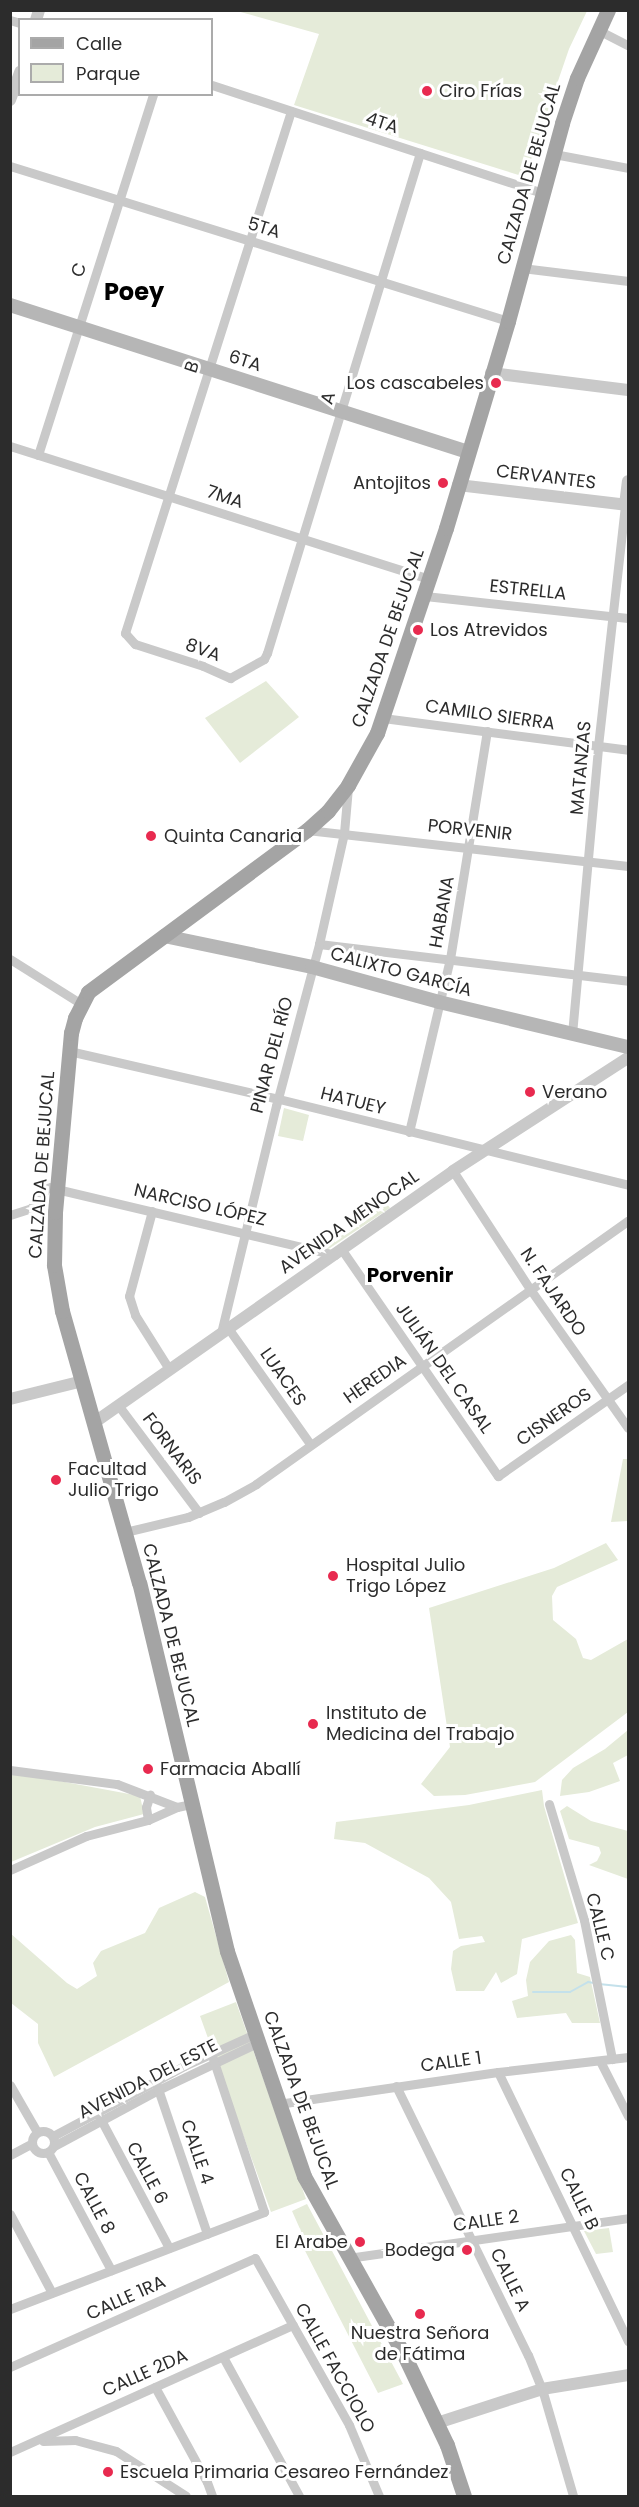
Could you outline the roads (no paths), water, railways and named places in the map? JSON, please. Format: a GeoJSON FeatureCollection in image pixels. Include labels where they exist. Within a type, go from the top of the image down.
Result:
{"type":"FeatureCollection","features":[{"type":"Feature","properties":{"kind":"main road","name":"CALZADA DE BEJUCAL"},"geometry":{"type":"LineString","coordinates":[[464,2496],[437,2423],[404,2355],[304,2176],[227,1951],[184,1805],[125,1532],[62,1311],[54,1265],[57,1188],[69,1051],[80,1003],[94,985],[307,830],[328,811],[348,785],[371,745],[383,718],[425,596],[508,321],[571,95],[608,10]]}},
{"type":"Feature","properties":{"kind":"main road","name":"6TA"},"geometry":{"type":"LineString","coordinates":[[10,305],[468,452]]}},
{"type":"Feature","properties":{"kind":"main road","name":"CALIXTO GARCÍA"},"geometry":{"type":"LineString","coordinates":[[164,936],[312,967],[439,1002],[628,1047]]}},
{"type":"Feature","properties":{"kind":"street"},"geometry":{"type":"LineString","coordinates":[[598,30],[628,45]]}},
{"type":"Feature","properties":{"kind":"street"},"geometry":{"type":"LineString","coordinates":[[10,100],[18,78]]}},
{"type":"Feature","properties":{"kind":"street","name":"4TA"},"geometry":{"type":"LineString","coordinates":[[213,85],[543,193]]}},
{"type":"Feature","properties":{"kind":"street","name":"C"},"geometry":{"type":"LineString","coordinates":[[38,455],[152,96]]}},
{"type":"Feature","properties":{"kind":"street","name":"B"},"geometry":{"type":"LineString","coordinates":[[125,633],[291,111]]}},
{"type":"Feature","properties":{"kind":"street","name":"A"},"geometry":{"type":"LineString","coordinates":[[267,653],[420,153]]}},
{"type":"Feature","properties":{"kind":"street"},"geometry":{"type":"LineString","coordinates":[[554,154],[628,168]]}},
{"type":"Feature","properties":{"kind":"street","name":"5TA"},"geometry":{"type":"LineString","coordinates":[[10,165],[508,321]]}},
{"type":"Feature","properties":{"kind":"street"},"geometry":{"type":"LineString","coordinates":[[522,268],[628,281]]}},
{"type":"Feature","properties":{"kind":"street"},"geometry":{"type":"LineString","coordinates":[[491,373],[628,390]]}},
{"type":"Feature","properties":{"kind":"street","name":"7MA"},"geometry":{"type":"LineString","coordinates":[[10,446],[430,579]]}},
{"type":"Feature","properties":{"kind":"street"},"geometry":{"type":"LineString","coordinates":[[627,505],[628,481]]}},
{"type":"Feature","properties":{"kind":"street","name":"CERVANTES"},"geometry":{"type":"LineString","coordinates":[[458,485],[627,505]]}},
{"type":"Feature","properties":{"kind":"street","name":"MATANZAS"},"geometry":{"type":"LineString","coordinates":[[572,1034],[590,861],[598,746],[627,505]]}},
{"type":"Feature","properties":{"kind":"street","name":"ESTRELLA"},"geometry":{"type":"LineString","coordinates":[[425,596],[628,618]]}},
{"type":"Feature","properties":{"kind":"street","name":"8VA"},"geometry":{"type":"LineString","coordinates":[[125,633],[135,644],[203,666],[230,678],[264,659],[267,653]]}},
{"type":"Feature","properties":{"kind":"street","name":"CAMILO SIERRA"},"geometry":{"type":"LineString","coordinates":[[383,718],[628,750]]}},
{"type":"Feature","properties":{"kind":"street","name":"HABANA"},"geometry":{"type":"LineString","coordinates":[[409,1132],[450,959],[470,847],[487,731]]}},
{"type":"Feature","properties":{"kind":"street","name":"PINAR DEL RÍO"},"geometry":{"type":"LineString","coordinates":[[225,1331],[245,1233],[312,967],[320,944],[344,833],[348,785]]}},
{"type":"Feature","properties":{"kind":"street","name":"PORVENIR"},"geometry":{"type":"LineString","coordinates":[[307,830],[628,866]]}},
{"type":"Feature","properties":{"kind":"street"},"geometry":{"type":"LineString","coordinates":[[320,944],[628,981]]}},
{"type":"Feature","properties":{"kind":"street"},"geometry":{"type":"LineString","coordinates":[[10,959],[80,1003]]}},
{"type":"Feature","properties":{"kind":"street","name":"HATUEY"},"geometry":{"type":"LineString","coordinates":[[69,1051],[279,1099],[628,1185]]}},
{"type":"Feature","properties":{"kind":"street","name":"AVENIDA MENOCAL"},"geometry":{"type":"LineString","coordinates":[[95,1422],[453,1171],[628,1058]]}},
{"type":"Feature","properties":{"kind":"street","name":"N. FAJARDO"},"geometry":{"type":"LineString","coordinates":[[453,1171],[530,1289],[628,1428]]}},
{"type":"Feature","properties":{"kind":"street"},"geometry":{"type":"LineString","coordinates":[[10,1215],[31,1208],[48,1187],[57,1188]]}},
{"type":"Feature","properties":{"kind":"street","name":"NARCISO LÓPEZ"},"geometry":{"type":"LineString","coordinates":[[57,1188],[245,1233],[339,1252]]}},
{"type":"Feature","properties":{"kind":"street"},"geometry":{"type":"LineString","coordinates":[[152,1211],[129,1296],[135,1315],[169,1369]]}},
{"type":"Feature","properties":{"kind":"street","name":"HEREDIA"},"geometry":{"type":"LineString","coordinates":[[125,1532],[199,1513],[256,1485],[310,1444],[628,1221]]}},
{"type":"Feature","properties":{"kind":"street","name":"JULIÁN DEL CASAL"},"geometry":{"type":"LineString","coordinates":[[339,1252],[498,1476]]}},
{"type":"Feature","properties":{"kind":"street","name":"LUACES"},"geometry":{"type":"LineString","coordinates":[[225,1331],[310,1444]]}},
{"type":"Feature","properties":{"kind":"street"},"geometry":{"type":"LineString","coordinates":[[10,1400],[83,1381]]}},
{"type":"Feature","properties":{"kind":"street","name":"CISNEROS"},"geometry":{"type":"LineString","coordinates":[[498,1476],[628,1385]]}},
{"type":"Feature","properties":{"kind":"street","name":"FORNARIS"},"geometry":{"type":"LineString","coordinates":[[118,1405],[199,1513]]}},
{"type":"Feature","properties":{"kind":"street"},"geometry":{"type":"LineString","coordinates":[[10,1770],[117,1784],[184,1805]]}},
{"type":"Feature","properties":{"kind":"street"},"geometry":{"type":"LineString","coordinates":[[148,1820],[146,1807],[150,1795]]}},
{"type":"Feature","properties":{"kind":"street","name":"CALLE C"},"geometry":{"type":"LineString","coordinates":[[549,1804],[584,1920],[612,2059]]}},
{"type":"Feature","properties":{"kind":"street"},"geometry":{"type":"LineString","coordinates":[[10,1870],[86,1836],[148,1820],[184,1805]]}},
{"type":"Feature","properties":{"kind":"street","name":"AVENIDA DEL ESTE"},"geometry":{"type":"LineString","coordinates":[[51,2149],[99,2117],[157,2085],[256,2039]]}},
{"type":"Feature","properties":{"kind":"street","name":"CALLE 1"},"geometry":{"type":"LineString","coordinates":[[278,2104],[498,2072],[628,2057]]}},
{"type":"Feature","properties":{"kind":"street"},"geometry":{"type":"LineString","coordinates":[[10,2309],[265,2211],[212,2058]]}},
{"type":"Feature","properties":{"kind":"street"},"geometry":{"type":"LineString","coordinates":[[600,2061],[628,2116]]}},
{"type":"Feature","properties":{"kind":"street","name":"CALLE B"},"geometry":{"type":"LineString","coordinates":[[498,2072],[628,2341]]}},
{"type":"Feature","properties":{"kind":"street"},"geometry":{"type":"LineString","coordinates":[[10,2085],[37,2132]]}},
{"type":"Feature","properties":{"kind":"street","name":"CALLE 4"},"geometry":{"type":"LineString","coordinates":[[157,2085],[207,2234]]}},
{"type":"Feature","properties":{"kind":"street","name":"CALLE A"},"geometry":{"type":"LineString","coordinates":[[396,2086],[542,2390],[573,2496]]}},
{"type":"Feature","properties":{"kind":"street","name":"AVENIDA DEL ESTE"},"geometry":{"type":"LineString","coordinates":[[53,2136],[99,2117]]}},
{"type":"Feature","properties":{"kind":"street","name":"CALLE 6"},"geometry":{"type":"LineString","coordinates":[[99,2117],[169,2248]]}},
{"type":"Feature","properties":{"kind":"street"},"geometry":{"type":"LineString","coordinates":[[10,2155],[31,2144],[37,2132],[44,2130],[53,2136],[51,2149],[38,2152],[31,2144]]}},
{"type":"Feature","properties":{"kind":"street","name":"CALLE 8"},"geometry":{"type":"LineString","coordinates":[[51,2149],[111,2270]]}},
{"type":"Feature","properties":{"kind":"street"},"geometry":{"type":"LineString","coordinates":[[10,2214],[52,2293]]}},
{"type":"Feature","properties":{"kind":"street","name":"CALLE 2"},"geometry":{"type":"LineString","coordinates":[[348,2258],[628,2218]]}},
{"type":"Feature","properties":{"kind":"street","name":"CALLE FACCIOLO"},"geometry":{"type":"LineString","coordinates":[[255,2258],[349,2424],[380,2496]]}},
{"type":"Feature","properties":{"kind":"street","name":"CALLE 1RA"},"geometry":{"type":"LineString","coordinates":[[10,2367],[255,2258]]}},
{"type":"Feature","properties":{"kind":"street","name":"CALLE 2DA"},"geometry":{"type":"LineString","coordinates":[[10,2452],[293,2325]]}},
{"type":"Feature","properties":{"kind":"street"},"geometry":{"type":"LineString","coordinates":[[223,2357],[299,2496]]}},
{"type":"Feature","properties":{"kind":"street"},"geometry":{"type":"LineString","coordinates":[[437,2423],[542,2390],[628,2375]]}},
{"type":"Feature","properties":{"kind":"street"},"geometry":{"type":"LineString","coordinates":[[154,2387],[207,2482],[212,2496]]}},
{"type":"Feature","properties":{"kind":"street"},"geometry":{"type":"LineString","coordinates":[[26,2445],[65,2439],[102,2446],[128,2456],[186,2496]]}},
{"type":"Feature","properties":{"kind":"waterway"},"geometry":{"type":"LineString","coordinates":[[533,1992],[570,1992],[588,1982],[594,1983]]}},
{"type":"Feature","properties":{"kind":"waterway"},"geometry":{"type":"LineString","coordinates":[[599,1984],[628,1987]]}},
{"type":"Feature","properties":{"kind":"place","name":"Ciro Frías"},"geometry":{"type":"Point","coordinates":[427,91]}},
{"type":"Feature","properties":{"kind":"place","name":"Los cascabeles"},"geometry":{"type":"Point","coordinates":[496,383]}},
{"type":"Feature","properties":{"kind":"place","name":"Antojitos"},"geometry":{"type":"Point","coordinates":[443,483]}},
{"type":"Feature","properties":{"kind":"place","name":"Los Atrevidos"},"geometry":{"type":"Point","coordinates":[418,630]}},
{"type":"Feature","properties":{"kind":"place","name":"Quinta Canaria"},"geometry":{"type":"Point","coordinates":[151,836]}},
{"type":"Feature","properties":{"kind":"place","name":"Verano"},"geometry":{"type":"Point","coordinates":[530,1092]}},
{"type":"Feature","properties":{"kind":"place","name":"Facultad Julio Trigo"},"geometry":{"type":"Point","coordinates":[56,1480]}},
{"type":"Feature","properties":{"kind":"place","name":"Hospital Julio Trigo López"},"geometry":{"type":"Point","coordinates":[333,1576]}},
{"type":"Feature","properties":{"kind":"place","name":"Instituto de Medicina del Trabajo"},"geometry":{"type":"Point","coordinates":[313,1724]}},
{"type":"Feature","properties":{"kind":"place","name":"Farmacia Aballí"},"geometry":{"type":"Point","coordinates":[148,1769]}},
{"type":"Feature","properties":{"kind":"place","name":"El Arabe"},"geometry":{"type":"Point","coordinates":[360,2242]}},
{"type":"Feature","properties":{"kind":"place","name":"Bodega"},"geometry":{"type":"Point","coordinates":[467,2250]}},
{"type":"Feature","properties":{"kind":"place","name":"Nuestra Señora de Fátima"},"geometry":{"type":"Point","coordinates":[420,2314]}},
{"type":"Feature","properties":{"kind":"place","name":"Escuela Primaria Cesareo Fernández"},"geometry":{"type":"Point","coordinates":[108,2472]}},
{"type":"Feature","properties":{"kind":"district","name":"Poey"},"geometry":{"type":"Point","coordinates":[134,292]}},
{"type":"Feature","properties":{"kind":"district","name":"Porvenir"},"geometry":{"type":"Point","coordinates":[410,1275]}}]}
